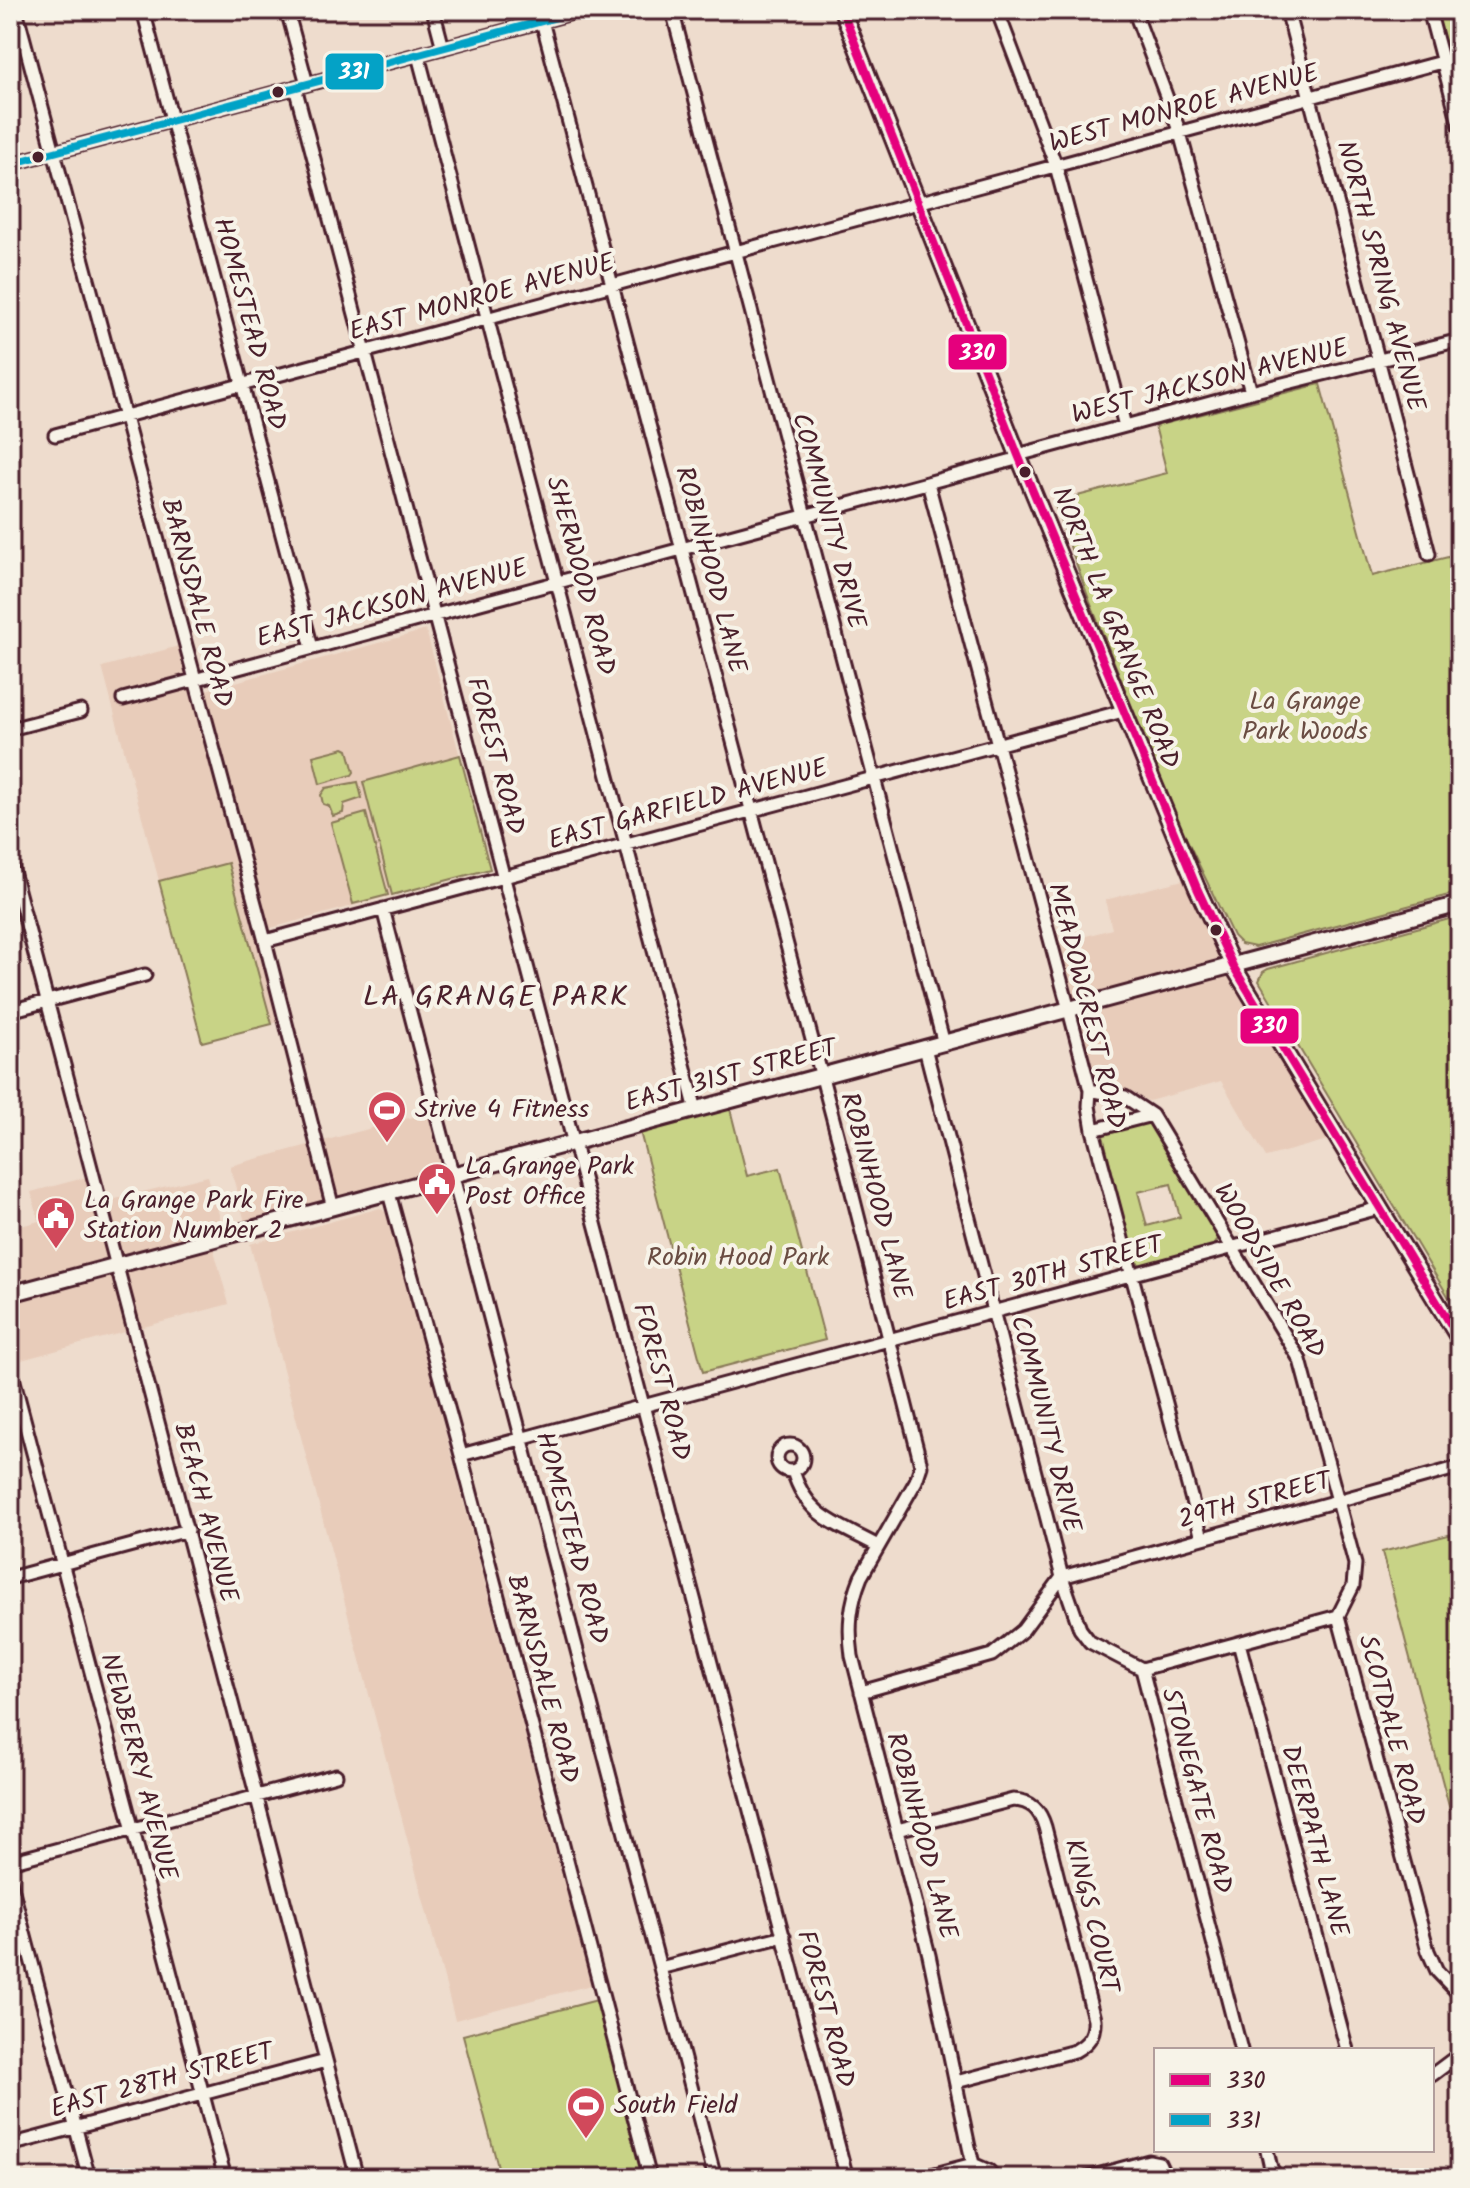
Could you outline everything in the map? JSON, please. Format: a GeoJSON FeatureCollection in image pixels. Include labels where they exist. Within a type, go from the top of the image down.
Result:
{"type":"FeatureCollection","features":[{"type":"Feature","properties":{"kind":"main road","name":"NORTH LA GRANGE ROAD"},"geometry":{"type":"LineString","coordinates":[[842,10],[1019,457],[1123,711],[1233,966]]}},
{"type":"Feature","properties":{"kind":"main road","name":"EAST 31ST STREET"},"geometry":{"type":"LineString","coordinates":[[10,1294],[1460,904]]}},
{"type":"Feature","properties":{"kind":"main road"},"geometry":{"type":"LineString","coordinates":[[1233,966],[1460,1340]]}},
{"type":"Feature","properties":{"kind":"street","name":"BARNSDALE ROAD"},"geometry":{"type":"LineString","coordinates":[[16,10],[265,941],[333,1208]]}},
{"type":"Feature","properties":{"kind":"street","name":"HOMESTEAD ROAD"},"geometry":{"type":"LineString","coordinates":[[143,10],[312,648]]}},
{"type":"Feature","properties":{"kind":"street","name":"FOREST ROAD"},"geometry":{"type":"LineString","coordinates":[[287,10],[301,86],[366,352],[847,2178]]}},
{"type":"Feature","properties":{"kind":"street"},"geometry":{"type":"LineString","coordinates":[[433,10],[443,48]]}},
{"type":"Feature","properties":{"kind":"street"},"geometry":{"type":"LineString","coordinates":[[10,164],[579,10]]}},
{"type":"Feature","properties":{"kind":"street","name":"COMMUNITY DRIVE"},"geometry":{"type":"LineString","coordinates":[[672,10],[944,1044]]}},
{"type":"Feature","properties":{"kind":"street"},"geometry":{"type":"LineString","coordinates":[[997,10],[1056,166],[1125,426]]}},
{"type":"Feature","properties":{"kind":"street"},"geometry":{"type":"LineString","coordinates":[[1134,10],[1180,133],[1251,392]]}},
{"type":"Feature","properties":{"kind":"street","name":"NORTH SPRING AVENUE"},"geometry":{"type":"LineString","coordinates":[[1287,10],[1429,554]]}},
{"type":"Feature","properties":{"kind":"street"},"geometry":{"type":"LineString","coordinates":[[1429,10],[1460,127]]}},
{"type":"Feature","properties":{"kind":"street","name":"ROBINHOOD LANE"},"geometry":{"type":"LineString","coordinates":[[542,21],[921,1466],[916,1481],[861,1577],[850,1612],[850,1645],[929,1955],[973,2164]]}},
{"type":"Feature","properties":{"kind":"street","name":"SHERWOOD ROAD"},"geometry":{"type":"LineString","coordinates":[[418,55],[696,1110]]}},
{"type":"Feature","properties":{"kind":"street","name":"WEST MONROE AVENUE"},"geometry":{"type":"LineString","coordinates":[[919,202],[1460,57]]}},
{"type":"Feature","properties":{"kind":"street","name":"EAST MONROE AVENUE"},"geometry":{"type":"LineString","coordinates":[[55,435],[919,202]]}},
{"type":"Feature","properties":{"kind":"street","name":"WEST JACKSON AVENUE"},"geometry":{"type":"LineString","coordinates":[[1019,457],[1251,392],[1460,340]]}},
{"type":"Feature","properties":{"kind":"street","name":"EAST JACKSON AVENUE"},"geometry":{"type":"LineString","coordinates":[[123,699],[1019,457]]}},
{"type":"Feature","properties":{"kind":"street","name":"MEADOWCREST ROAD"},"geometry":{"type":"LineString","coordinates":[[928,483],[1090,1090],[1093,1130],[1202,1538]]}},
{"type":"Feature","properties":{"kind":"street"},"geometry":{"type":"LineString","coordinates":[[10,729],[81,711]]}},
{"type":"Feature","properties":{"kind":"street","name":"EAST GARFIELD AVENUE"},"geometry":{"type":"LineString","coordinates":[[265,941],[1123,711]]}},
{"type":"Feature","properties":{"kind":"street","name":"BEACH AVENUE"},"geometry":{"type":"LineString","coordinates":[[10,860],[357,2178]]}},
{"type":"Feature","properties":{"kind":"street","name":"HOMESTEAD ROAD"},"geometry":{"type":"LineString","coordinates":[[383,909],[715,2178]]}},
{"type":"Feature","properties":{"kind":"street"},"geometry":{"type":"LineString","coordinates":[[10,1011],[145,975]]}},
{"type":"Feature","properties":{"kind":"street","name":"COMMUNITY DRIVE"},"geometry":{"type":"LineString","coordinates":[[925,1048],[1062,1577]]}},
{"type":"Feature","properties":{"kind":"street","name":"WOODSIDE ROAD"},"geometry":{"type":"LineString","coordinates":[[1090,1090],[1125,1097],[1152,1115],[1300,1360],[1355,1564],[1353,1586],[1338,1616]]}},
{"type":"Feature","properties":{"kind":"street"},"geometry":{"type":"LineString","coordinates":[[1093,1130],[1152,1115]]}},
{"type":"Feature","properties":{"kind":"street","name":"BARNSDALE ROAD"},"geometry":{"type":"LineString","coordinates":[[389,1193],[461,1455],[650,2178]]}},
{"type":"Feature","properties":{"kind":"street","name":"EAST 30TH STREET"},"geometry":{"type":"LineString","coordinates":[[461,1455],[1379,1208]]}},
{"type":"Feature","properties":{"kind":"street","name":"NEWBERRY AVENUE"},"geometry":{"type":"LineString","coordinates":[[10,1366],[225,2178]]}},
{"type":"Feature","properties":{"kind":"street","name":"29TH STREET"},"geometry":{"type":"LineString","coordinates":[[1062,1577],[1460,1467]]}},
{"type":"Feature","properties":{"kind":"street"},"geometry":{"type":"LineString","coordinates":[[793,1471],[800,1493],[817,1512],[878,1546]]}},
{"type":"Feature","properties":{"kind":"street"},"geometry":{"type":"LineString","coordinates":[[10,1578],[188,1530]]}},
{"type":"Feature","properties":{"kind":"street"},"geometry":{"type":"LineString","coordinates":[[861,1692],[992,1655],[1023,1630],[1062,1577]]}},
{"type":"Feature","properties":{"kind":"street","name":"STONEGATE ROAD"},"geometry":{"type":"LineString","coordinates":[[1062,1577],[1080,1629],[1090,1642],[1142,1669],[1240,2048]]}},
{"type":"Feature","properties":{"kind":"street","name":"SCOTDALE ROAD"},"geometry":{"type":"LineString","coordinates":[[1142,1669],[1338,1616],[1428,1951],[1437,1971],[1460,1995]]}},
{"type":"Feature","properties":{"kind":"street","name":"DEERPATH LANE"},"geometry":{"type":"LineString","coordinates":[[1239,1643],[1346,2048]]}},
{"type":"Feature","properties":{"kind":"street"},"geometry":{"type":"LineString","coordinates":[[10,1862],[336,1775]]}},
{"type":"Feature","properties":{"kind":"street","name":"KINGS COURT"},"geometry":{"type":"LineString","coordinates":[[897,1830],[1013,1800],[1022,1800],[1034,1806],[1045,1827],[1094,2019],[1095,2028],[1088,2042],[1075,2051],[956,2082]]}},
{"type":"Feature","properties":{"kind":"street"},"geometry":{"type":"LineString","coordinates":[[10,1880],[89,2178]]}},
{"type":"Feature","properties":{"kind":"street"},"geometry":{"type":"LineString","coordinates":[[660,1968],[784,1936]]}},
{"type":"Feature","properties":{"kind":"street"},"geometry":{"type":"LineString","coordinates":[[1434,2074],[1460,2054]]}},
{"type":"Feature","properties":{"kind":"street","name":"EAST 28TH STREET"},"geometry":{"type":"LineString","coordinates":[[10,2145],[326,2061]]}},
{"type":"Feature","properties":{"kind":"street"},"geometry":{"type":"LineString","coordinates":[[1267,2152],[1271,2168],[1278,2178]]}},
{"type":"Feature","properties":{"kind":"street"},"geometry":{"type":"LineString","coordinates":[[1086,2178],[1149,2161],[1159,2163],[1166,2178]]}},
{"type":"Feature","properties":{"kind":"street"},"geometry":{"type":"LineString","coordinates":[[920,2178],[973,2164],[983,2167],[995,2178]]}},
{"type":"Feature","properties":{"kind":"shaded area"},"geometry":{"type":"Polygon","coordinates":[[[426,630],[490,869],[267,929],[287,1020],[202,1042],[102,667],[186,644],[199,692],[426,630]]]}},
{"type":"Feature","properties":{"kind":"shaded area"},"geometry":{"type":"Polygon","coordinates":[[[1187,879],[1228,963],[1066,1007],[1049,946],[1112,929],[1105,900],[1187,879]]]}},
{"type":"Feature","properties":{"kind":"shaded area"},"geometry":{"type":"Polygon","coordinates":[[[1231,971],[1331,1139],[1266,1157],[1221,1081],[1149,1101],[1117,1089],[1085,1085],[1067,1014],[1231,971]]]}},
{"type":"Feature","properties":{"kind":"shaded area"},"geometry":{"type":"Polygon","coordinates":[[[439,1110],[454,1170],[246,1226],[230,1166],[439,1110]]]}},
{"type":"Feature","properties":{"kind":"shaded area"},"geometry":{"type":"Polygon","coordinates":[[[95,1175],[102,1202],[208,1176],[222,1225],[208,1229],[229,1304],[10,1363],[10,1229],[39,1221],[31,1192],[95,1175]]]}},
{"type":"Feature","properties":{"kind":"shaded area"},"geometry":{"type":"Polygon","coordinates":[[[380,1208],[388,1214],[591,1985],[455,2020],[250,1244],[380,1208]]]}},
{"type":"Feature","properties":{"kind":"green space"},"geometry":{"type":"Polygon","coordinates":[[[1436,10],[1460,10],[1460,42],[1454,44],[1456,52],[1447,50],[1436,10]]]}},
{"type":"Feature","properties":{"kind":"green space","name":"La Grange Park Woods"},"geometry":{"type":"Polygon","coordinates":[[[1320,384],[1372,576],[1460,554],[1460,892],[1255,947],[1241,944],[1233,936],[1177,819],[1090,602],[1054,502],[1167,473],[1155,426],[1320,384]]]}},
{"type":"Feature","properties":{"kind":"green space"},"geometry":{"type":"Polygon","coordinates":[[[344,748],[348,750],[354,772],[352,775],[320,784],[313,756],[344,748]]]}},
{"type":"Feature","properties":{"kind":"green space"},"geometry":{"type":"Polygon","coordinates":[[[460,755],[490,869],[392,895],[363,782],[460,755]]]}},
{"type":"Feature","properties":{"kind":"green space"},"geometry":{"type":"Polygon","coordinates":[[[358,782],[362,798],[344,804],[343,813],[333,816],[329,806],[323,804],[321,795],[326,788],[358,782]]]}},
{"type":"Feature","properties":{"kind":"green space"},"geometry":{"type":"Polygon","coordinates":[[[366,813],[388,895],[353,904],[331,823],[366,813]]]}},
{"type":"Feature","properties":{"kind":"green space"},"geometry":{"type":"Polygon","coordinates":[[[228,863],[272,1024],[202,1042],[159,881],[228,863]]]}},
{"type":"Feature","properties":{"kind":"green space"},"geometry":{"type":"Polygon","coordinates":[[[1460,916],[1460,1316],[1259,981],[1268,969],[1460,916]]]}},
{"type":"Feature","properties":{"kind":"green space","name":"Robin Hood Park"},"geometry":{"type":"Polygon","coordinates":[[[729,1105],[747,1176],[780,1168],[825,1340],[703,1372],[639,1128],[729,1105]]]}},
{"type":"Feature","properties":{"kind":"green space"},"geometry":{"type":"Polygon","coordinates":[[[1147,1121],[1151,1124],[1219,1237],[1214,1246],[1140,1265],[1134,1260],[1103,1136],[1106,1131],[1147,1121]],[[1171,1184],[1138,1192],[1147,1226],[1180,1217],[1171,1184]]]}},
{"type":"Feature","properties":{"kind":"green space"},"geometry":{"type":"Polygon","coordinates":[[[1460,1532],[1460,1848],[1382,1552],[1460,1532]]]}},
{"type":"Feature","properties":{"kind":"green space"},"geometry":{"type":"Polygon","coordinates":[[[601,1999],[644,2178],[501,2178],[463,2035],[601,1999]]]}},
{"type":"Feature","properties":{"kind":"transit line","name":"331"},"geometry":{"type":"LineString","coordinates":[[10,164],[583,10]]}},
{"type":"Feature","properties":{"kind":"transit line","name":"330"},"geometry":{"type":"LineString","coordinates":[[842,10],[1018,455],[1197,888],[1233,966],[1460,1340]]}},
{"type":"Feature","properties":{"kind":"place","name":"Strive 4 Fitness"},"geometry":{"type":"Point","coordinates":[387,1144]}},
{"type":"Feature","properties":{"kind":"place","name":"La Grange Park Post Office"},"geometry":{"type":"Point","coordinates":[437,1216]}},
{"type":"Feature","properties":{"kind":"place","name":"La Grange Park Fire Station Number 2"},"geometry":{"type":"Point","coordinates":[56,1250]}},
{"type":"Feature","properties":{"kind":"place","name":"South Field"},"geometry":{"type":"Point","coordinates":[586,2140]}},
{"type":"Feature","properties":{"kind":"district","name":"LA GRANGE PARK"},"geometry":{"type":"Point","coordinates":[496,998]}}]}
